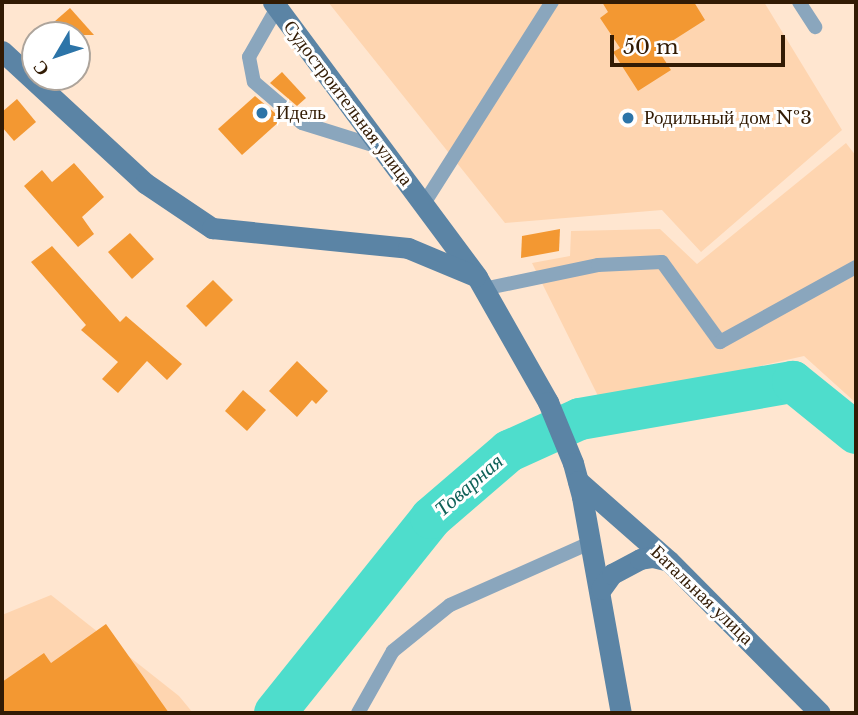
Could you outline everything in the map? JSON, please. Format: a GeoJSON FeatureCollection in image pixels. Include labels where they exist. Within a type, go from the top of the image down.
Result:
{"type":"FeatureCollection","features":[{"type":"Feature","properties":{"kind":"main road","name":"Судостроительная улица"},"geometry":{"type":"LineString","coordinates":[[275,5],[480,283],[548,402],[576,472],[601,589],[621,713]]}},
{"type":"Feature","properties":{"kind":"main road"},"geometry":{"type":"LineString","coordinates":[[2,51],[145,183],[212,228],[408,248],[480,283]]}},
{"type":"Feature","properties":{"kind":"main road"},"geometry":{"type":"LineString","coordinates":[[408,248],[419,241],[425,228],[423,205]]}},
{"type":"Feature","properties":{"kind":"main road","name":"Батальная улица"},"geometry":{"type":"LineString","coordinates":[[576,472],[820,713]]}},
{"type":"Feature","properties":{"kind":"main road"},"geometry":{"type":"LineString","coordinates":[[601,589],[612,574],[640,559],[653,557],[669,561]]}},
{"type":"Feature","properties":{"kind":"lane"},"geometry":{"type":"LineString","coordinates":[[423,205],[552,2]]}},
{"type":"Feature","properties":{"kind":"lane"},"geometry":{"type":"LineString","coordinates":[[799,2],[815,27]]}},
{"type":"Feature","properties":{"kind":"lane"},"geometry":{"type":"LineString","coordinates":[[275,5],[248,57],[254,82],[302,123],[381,147]]}},
{"type":"Feature","properties":{"kind":"lane"},"geometry":{"type":"LineString","coordinates":[[480,283],[598,265],[662,262],[720,342],[856,267]]}},
{"type":"Feature","properties":{"kind":"lane"},"geometry":{"type":"LineString","coordinates":[[358,713],[394,651],[450,605],[592,542]]}},
{"type":"Feature","properties":{"kind":"shaded area","name":"Родильный дом №3"},"geometry":{"type":"Polygon","coordinates":[[[328,2],[764,2],[842,130],[701,252],[662,210],[505,223],[328,2]]]}},
{"type":"Feature","properties":{"kind":"shaded area"},"geometry":{"type":"Polygon","coordinates":[[[846,143],[856,156],[856,403],[804,356],[601,402],[532,263],[570,256],[571,231],[660,229],[697,264],[846,143]]]}},
{"type":"Feature","properties":{"kind":"shaded area"},"geometry":{"type":"Polygon","coordinates":[[[51,595],[179,696],[193,713],[2,713],[2,615],[51,595]]]}},
{"type":"Feature","properties":{"kind":"building"},"geometry":{"type":"Polygon","coordinates":[[[602,2],[694,2],[705,20],[658,50],[671,70],[638,91],[613,52],[620,48],[600,18],[608,12],[602,2]]]}},
{"type":"Feature","properties":{"kind":"building"},"geometry":{"type":"Polygon","coordinates":[[[70,8],[82,21],[55,21],[70,8]]]}},
{"type":"Feature","properties":{"kind":"building"},"geometry":{"type":"Polygon","coordinates":[[[282,72],[306,98],[297,106],[270,83],[282,72]]]}},
{"type":"Feature","properties":{"kind":"building","name":"Идель"},"geometry":{"type":"Polygon","coordinates":[[[255,96],[282,119],[242,155],[218,129],[255,96]]]}},
{"type":"Feature","properties":{"kind":"building"},"geometry":{"type":"Polygon","coordinates":[[[17,99],[36,122],[14,141],[2,127],[2,112],[17,99]]]}},
{"type":"Feature","properties":{"kind":"building"},"geometry":{"type":"Polygon","coordinates":[[[74,163],[104,197],[82,217],[94,234],[78,247],[24,186],[42,170],[52,182],[74,163]]]}},
{"type":"Feature","properties":{"kind":"building"},"geometry":{"type":"Polygon","coordinates":[[[560,229],[559,251],[521,258],[522,236],[560,229]]]}},
{"type":"Feature","properties":{"kind":"building"},"geometry":{"type":"Polygon","coordinates":[[[130,233],[154,259],[132,279],[108,252],[130,233]]]}},
{"type":"Feature","properties":{"kind":"building"},"geometry":{"type":"Polygon","coordinates":[[[52,246],[120,322],[126,316],[182,364],[167,380],[147,361],[118,393],[102,379],[118,362],[81,330],[86,325],[31,262],[52,246]]]}},
{"type":"Feature","properties":{"kind":"building"},"geometry":{"type":"Polygon","coordinates":[[[213,280],[233,300],[206,327],[186,306],[213,280]]]}},
{"type":"Feature","properties":{"kind":"building"},"geometry":{"type":"Polygon","coordinates":[[[297,361],[328,391],[316,404],[312,400],[297,417],[269,391],[297,361]]]}},
{"type":"Feature","properties":{"kind":"building"},"geometry":{"type":"Polygon","coordinates":[[[243,390],[266,410],[247,431],[225,411],[243,390]]]}},
{"type":"Feature","properties":{"kind":"building"},"geometry":{"type":"Polygon","coordinates":[[[106,624],[169,713],[2,713],[2,682],[44,653],[51,663],[106,624]]]}},
{"type":"Feature","properties":{"kind":"waterway","name":"Товарная"},"geometry":{"type":"LineString","coordinates":[[275,713],[431,518],[509,451],[580,419],[793,382],[856,433]]}},
{"type":"Feature","properties":{"kind":"place","name":"Идель"},"geometry":{"type":"Point","coordinates":[262,113]}},
{"type":"Feature","properties":{"kind":"place","name":"Родильный дом №3"},"geometry":{"type":"Point","coordinates":[628,118]}}]}
